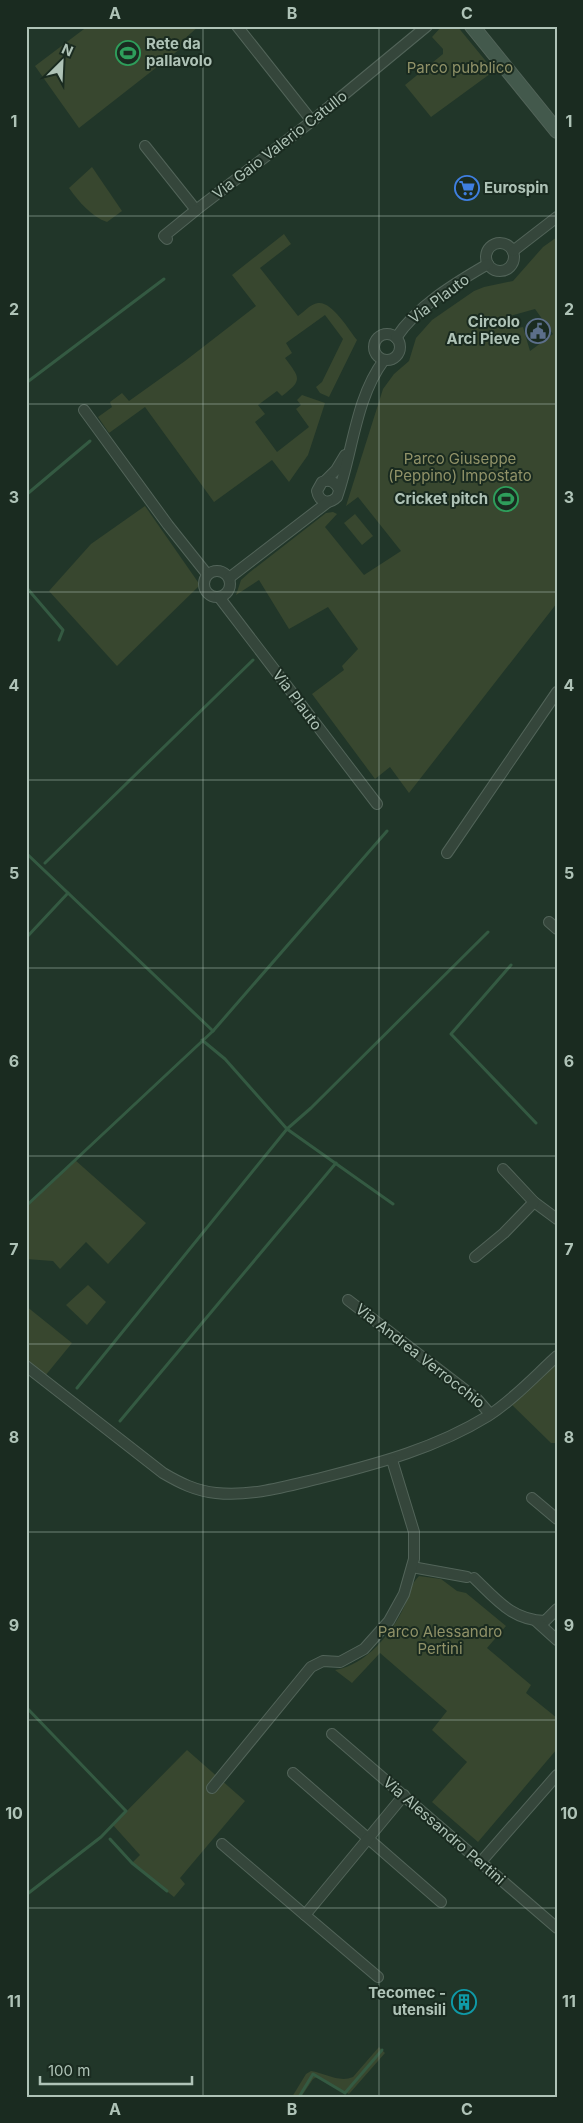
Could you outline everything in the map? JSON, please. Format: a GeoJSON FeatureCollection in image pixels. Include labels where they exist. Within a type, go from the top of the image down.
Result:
{"type":"FeatureCollection","features":[{"type":"Feature","properties":{"kind":"main road"},"geometry":{"type":"LineString","coordinates":[[472,26],[557,131]]}},
{"type":"Feature","properties":{"kind":"main road"},"geometry":{"type":"LineString","coordinates":[[547,120],[557,142]]}},
{"type":"Feature","properties":{"kind":"street"},"geometry":{"type":"LineString","coordinates":[[236,26],[312,121]]}},
{"type":"Feature","properties":{"kind":"street","name":"Via Gaio Valerio Catullo"},"geometry":{"type":"LineString","coordinates":[[167,239],[164,236],[312,121],[427,26]]}},
{"type":"Feature","properties":{"kind":"street"},"geometry":{"type":"LineString","coordinates":[[145,146],[196,210]]}},
{"type":"Feature","properties":{"kind":"street"},"geometry":{"type":"LineString","coordinates":[[513,251],[557,217]]}},
{"type":"Feature","properties":{"kind":"street"},"geometry":{"type":"LineString","coordinates":[[504,243],[513,251],[514,259],[508,268],[498,271],[488,264],[486,256],[488,248],[492,245],[504,243]]}},
{"type":"Feature","properties":{"kind":"street","name":"Via Plauto"},"geometry":{"type":"LineString","coordinates":[[396,338],[404,326],[434,300],[459,280],[488,264]]}},
{"type":"Feature","properties":{"kind":"street","name":"Via Plauto"},"geometry":{"type":"LineString","coordinates":[[219,597],[228,591],[229,578],[328,502],[335,500],[374,374],[384,360],[393,359],[398,353],[400,345],[392,335],[383,335],[375,342],[375,351],[384,360]]}},
{"type":"Feature","properties":{"kind":"street","name":"Via Plauto"},"geometry":{"type":"LineString","coordinates":[[84,410],[168,525],[207,574],[204,585],[205,589],[210,595],[219,597],[376,804]]}},
{"type":"Feature","properties":{"kind":"street","name":"Via Plauto"},"geometry":{"type":"LineString","coordinates":[[296,526],[308,513],[317,495],[319,485],[341,463],[351,446]]}},
{"type":"Feature","properties":{"kind":"street"},"geometry":{"type":"LineString","coordinates":[[325,481],[335,484],[339,490]]}},
{"type":"Feature","properties":{"kind":"street"},"geometry":{"type":"LineString","coordinates":[[317,495],[322,500],[328,502]]}},
{"type":"Feature","properties":{"kind":"street"},"geometry":{"type":"LineString","coordinates":[[207,574],[220,571],[229,578]]}},
{"type":"Feature","properties":{"kind":"street"},"geometry":{"type":"LineString","coordinates":[[447,853],[557,692]]}},
{"type":"Feature","properties":{"kind":"street"},"geometry":{"type":"LineString","coordinates":[[503,1169],[534,1202],[557,1219]]}},
{"type":"Feature","properties":{"kind":"street"},"geometry":{"type":"LineString","coordinates":[[475,1257],[504,1233],[534,1202]]}},
{"type":"Feature","properties":{"kind":"street","name":"Via Andrea Verrocchio"},"geometry":{"type":"LineString","coordinates":[[348,1300],[478,1398],[490,1414]]}},
{"type":"Feature","properties":{"kind":"street"},"geometry":{"type":"LineString","coordinates":[[26,1366],[146,1460],[182,1484],[198,1490],[216,1493],[252,1493],[392,1460],[442,1441],[490,1414],[508,1401],[557,1356]]}},
{"type":"Feature","properties":{"kind":"street"},"geometry":{"type":"LineString","coordinates":[[212,1788],[311,1667],[322,1661],[340,1662],[364,1649],[389,1621],[404,1594],[414,1559],[414,1532],[392,1460]]}},
{"type":"Feature","properties":{"kind":"street"},"geometry":{"type":"LineString","coordinates":[[532,1498],[557,1519]]}},
{"type":"Feature","properties":{"kind":"street"},"geometry":{"type":"LineString","coordinates":[[412,1567],[471,1578],[512,1613],[536,1621],[545,1621],[557,1610]]}},
{"type":"Feature","properties":{"kind":"street"},"geometry":{"type":"LineString","coordinates":[[536,1621],[557,1640]]}},
{"type":"Feature","properties":{"kind":"street","name":"Via Alessandro Pertini"},"geometry":{"type":"LineString","coordinates":[[332,1734],[557,1928]]}},
{"type":"Feature","properties":{"kind":"street"},"geometry":{"type":"LineString","coordinates":[[293,1773],[441,1902]]}},
{"type":"Feature","properties":{"kind":"street"},"geometry":{"type":"LineString","coordinates":[[480,1863],[557,1775]]}},
{"type":"Feature","properties":{"kind":"street"},"geometry":{"type":"LineString","coordinates":[[305,1915],[404,1795]]}},
{"type":"Feature","properties":{"kind":"street"},"geometry":{"type":"LineString","coordinates":[[222,1844],[378,1977]]}},
{"type":"Feature","properties":{"kind":"green space"},"geometry":{"type":"Polygon","coordinates":[[[88,26],[199,26],[182,41],[180,49],[79,128],[35,66],[88,26]]]}},
{"type":"Feature","properties":{"kind":"green space","name":"Parco pubblico"},"geometry":{"type":"Polygon","coordinates":[[[442,26],[457,26],[494,71],[431,117],[405,85],[443,54],[443,49],[432,37],[442,26]]]}},
{"type":"Feature","properties":{"kind":"green space"},"geometry":{"type":"Polygon","coordinates":[[[92,167],[122,211],[107,222],[101,220],[86,208],[69,188],[92,167]]]}},
{"type":"Feature","properties":{"kind":"green space"},"geometry":{"type":"Polygon","coordinates":[[[284,234],[291,244],[260,268],[298,316],[312,305],[323,304],[334,311],[357,340],[329,397],[320,393],[316,387],[322,382],[343,339],[325,315],[286,343],[292,353],[285,358],[294,370],[297,378],[296,382],[282,396],[277,391],[258,405],[265,414],[255,422],[277,452],[309,427],[296,409],[301,405],[297,400],[302,395],[325,403],[308,455],[289,482],[272,460],[214,502],[145,407],[109,433],[98,417],[112,407],[110,402],[122,393],[129,401],[185,361],[256,306],[232,275],[284,234]]]}},
{"type":"Feature","properties":{"kind":"green space","name":"Parco Giuseppe (Peppino) Impostato"},"geometry":{"type":"Polygon","coordinates":[[[557,237],[557,603],[409,793],[390,767],[375,779],[312,694],[344,670],[342,666],[358,649],[328,607],[289,629],[259,580],[236,595],[241,580],[326,513],[333,512],[337,514],[325,527],[364,575],[401,551],[358,497],[346,506],[383,389],[394,374],[409,361],[416,338],[432,320],[474,291],[513,281],[543,247],[557,237]],[[535,309],[510,316],[514,329],[523,327],[530,351],[553,334],[535,309]]]}},
{"type":"Feature","properties":{"kind":"green space"},"geometry":{"type":"Polygon","coordinates":[[[145,506],[200,585],[117,666],[49,591],[91,544],[145,506]]]}},
{"type":"Feature","properties":{"kind":"green space"},"geometry":{"type":"Polygon","coordinates":[[[355,514],[373,536],[362,545],[344,523],[355,514]]]}},
{"type":"Feature","properties":{"kind":"green space"},"geometry":{"type":"Polygon","coordinates":[[[75,1160],[146,1223],[108,1264],[86,1242],[60,1269],[53,1261],[26,1259],[26,1206],[75,1160]]]}},
{"type":"Feature","properties":{"kind":"green space"},"geometry":{"type":"Polygon","coordinates":[[[88,1285],[106,1302],[87,1325],[66,1305],[88,1285]]]}},
{"type":"Feature","properties":{"kind":"green space"},"geometry":{"type":"Polygon","coordinates":[[[26,1306],[72,1343],[45,1376],[26,1361],[26,1306]]]}},
{"type":"Feature","properties":{"kind":"green space"},"geometry":{"type":"Polygon","coordinates":[[[557,1356],[557,1443],[551,1443],[508,1401],[557,1356]]]}},
{"type":"Feature","properties":{"kind":"green space","name":"Parco Alessandro Pertini"},"geometry":{"type":"Polygon","coordinates":[[[419,1576],[441,1579],[457,1591],[466,1593],[506,1626],[487,1648],[531,1685],[526,1693],[557,1718],[557,1749],[478,1842],[432,1802],[467,1762],[432,1730],[447,1711],[380,1653],[352,1683],[335,1670],[357,1662],[377,1646],[399,1617],[412,1586],[419,1576]]]}},
{"type":"Feature","properties":{"kind":"green space"},"geometry":{"type":"Polygon","coordinates":[[[187,1750],[245,1801],[180,1878],[185,1884],[174,1897],[132,1863],[140,1855],[113,1825],[187,1750]]]}},
{"type":"Feature","properties":{"kind":"green space"},"geometry":{"type":"Polygon","coordinates":[[[379,2047],[385,2053],[349,2094],[317,2077],[313,2079],[301,2097],[292,2097],[306,2074],[311,2071],[348,2079],[353,2077],[379,2047]]]}},
{"type":"Feature","properties":{"kind":"waterway"},"geometry":{"type":"LineString","coordinates":[[26,383],[164,279]]}},
{"type":"Feature","properties":{"kind":"waterway"},"geometry":{"type":"LineString","coordinates":[[26,495],[90,441]]}},
{"type":"Feature","properties":{"kind":"waterway"},"geometry":{"type":"LineString","coordinates":[[26,587],[63,630],[59,640]]}},
{"type":"Feature","properties":{"kind":"waterway"},"geometry":{"type":"LineString","coordinates":[[45,863],[253,660]]}},
{"type":"Feature","properties":{"kind":"waterway"},"geometry":{"type":"LineString","coordinates":[[26,1206],[213,1031],[387,831]]}},
{"type":"Feature","properties":{"kind":"waterway"},"geometry":{"type":"LineString","coordinates":[[26,853],[213,1031]]}},
{"type":"Feature","properties":{"kind":"waterway"},"geometry":{"type":"LineString","coordinates":[[26,938],[68,893]]}},
{"type":"Feature","properties":{"kind":"waterway"},"geometry":{"type":"LineString","coordinates":[[202,1040],[225,1059],[287,1129],[311,1108],[488,932]]}},
{"type":"Feature","properties":{"kind":"waterway"},"geometry":{"type":"LineString","coordinates":[[511,965],[451,1034],[536,1123]]}},
{"type":"Feature","properties":{"kind":"waterway"},"geometry":{"type":"LineString","coordinates":[[77,1388],[287,1129],[393,1204]]}},
{"type":"Feature","properties":{"kind":"waterway"},"geometry":{"type":"LineString","coordinates":[[120,1421],[336,1163]]}},
{"type":"Feature","properties":{"kind":"waterway"},"geometry":{"type":"LineString","coordinates":[[26,1707],[126,1811],[101,1837],[26,1895]]}},
{"type":"Feature","properties":{"kind":"waterway"},"geometry":{"type":"LineString","coordinates":[[110,1839],[132,1863],[167,1891]]}},
{"type":"Feature","properties":{"kind":"waterway"},"geometry":{"type":"LineString","coordinates":[[299,2097],[313,2074],[345,2093],[382,2050]]}},
{"type":"Feature","properties":{"kind":"place","name":"Rete da pallavolo"},"geometry":{"type":"Point","coordinates":[128,53]}},
{"type":"Feature","properties":{"kind":"place","name":"Eurospin"},"geometry":{"type":"Point","coordinates":[467,188]}},
{"type":"Feature","properties":{"kind":"place","name":"Circolo Arci Pieve"},"geometry":{"type":"Point","coordinates":[538,331]}},
{"type":"Feature","properties":{"kind":"place","name":"Cricket pitch"},"geometry":{"type":"Point","coordinates":[506,499]}},
{"type":"Feature","properties":{"kind":"place","name":"Tecomec - utensili"},"geometry":{"type":"Point","coordinates":[464,2002]}}]}
